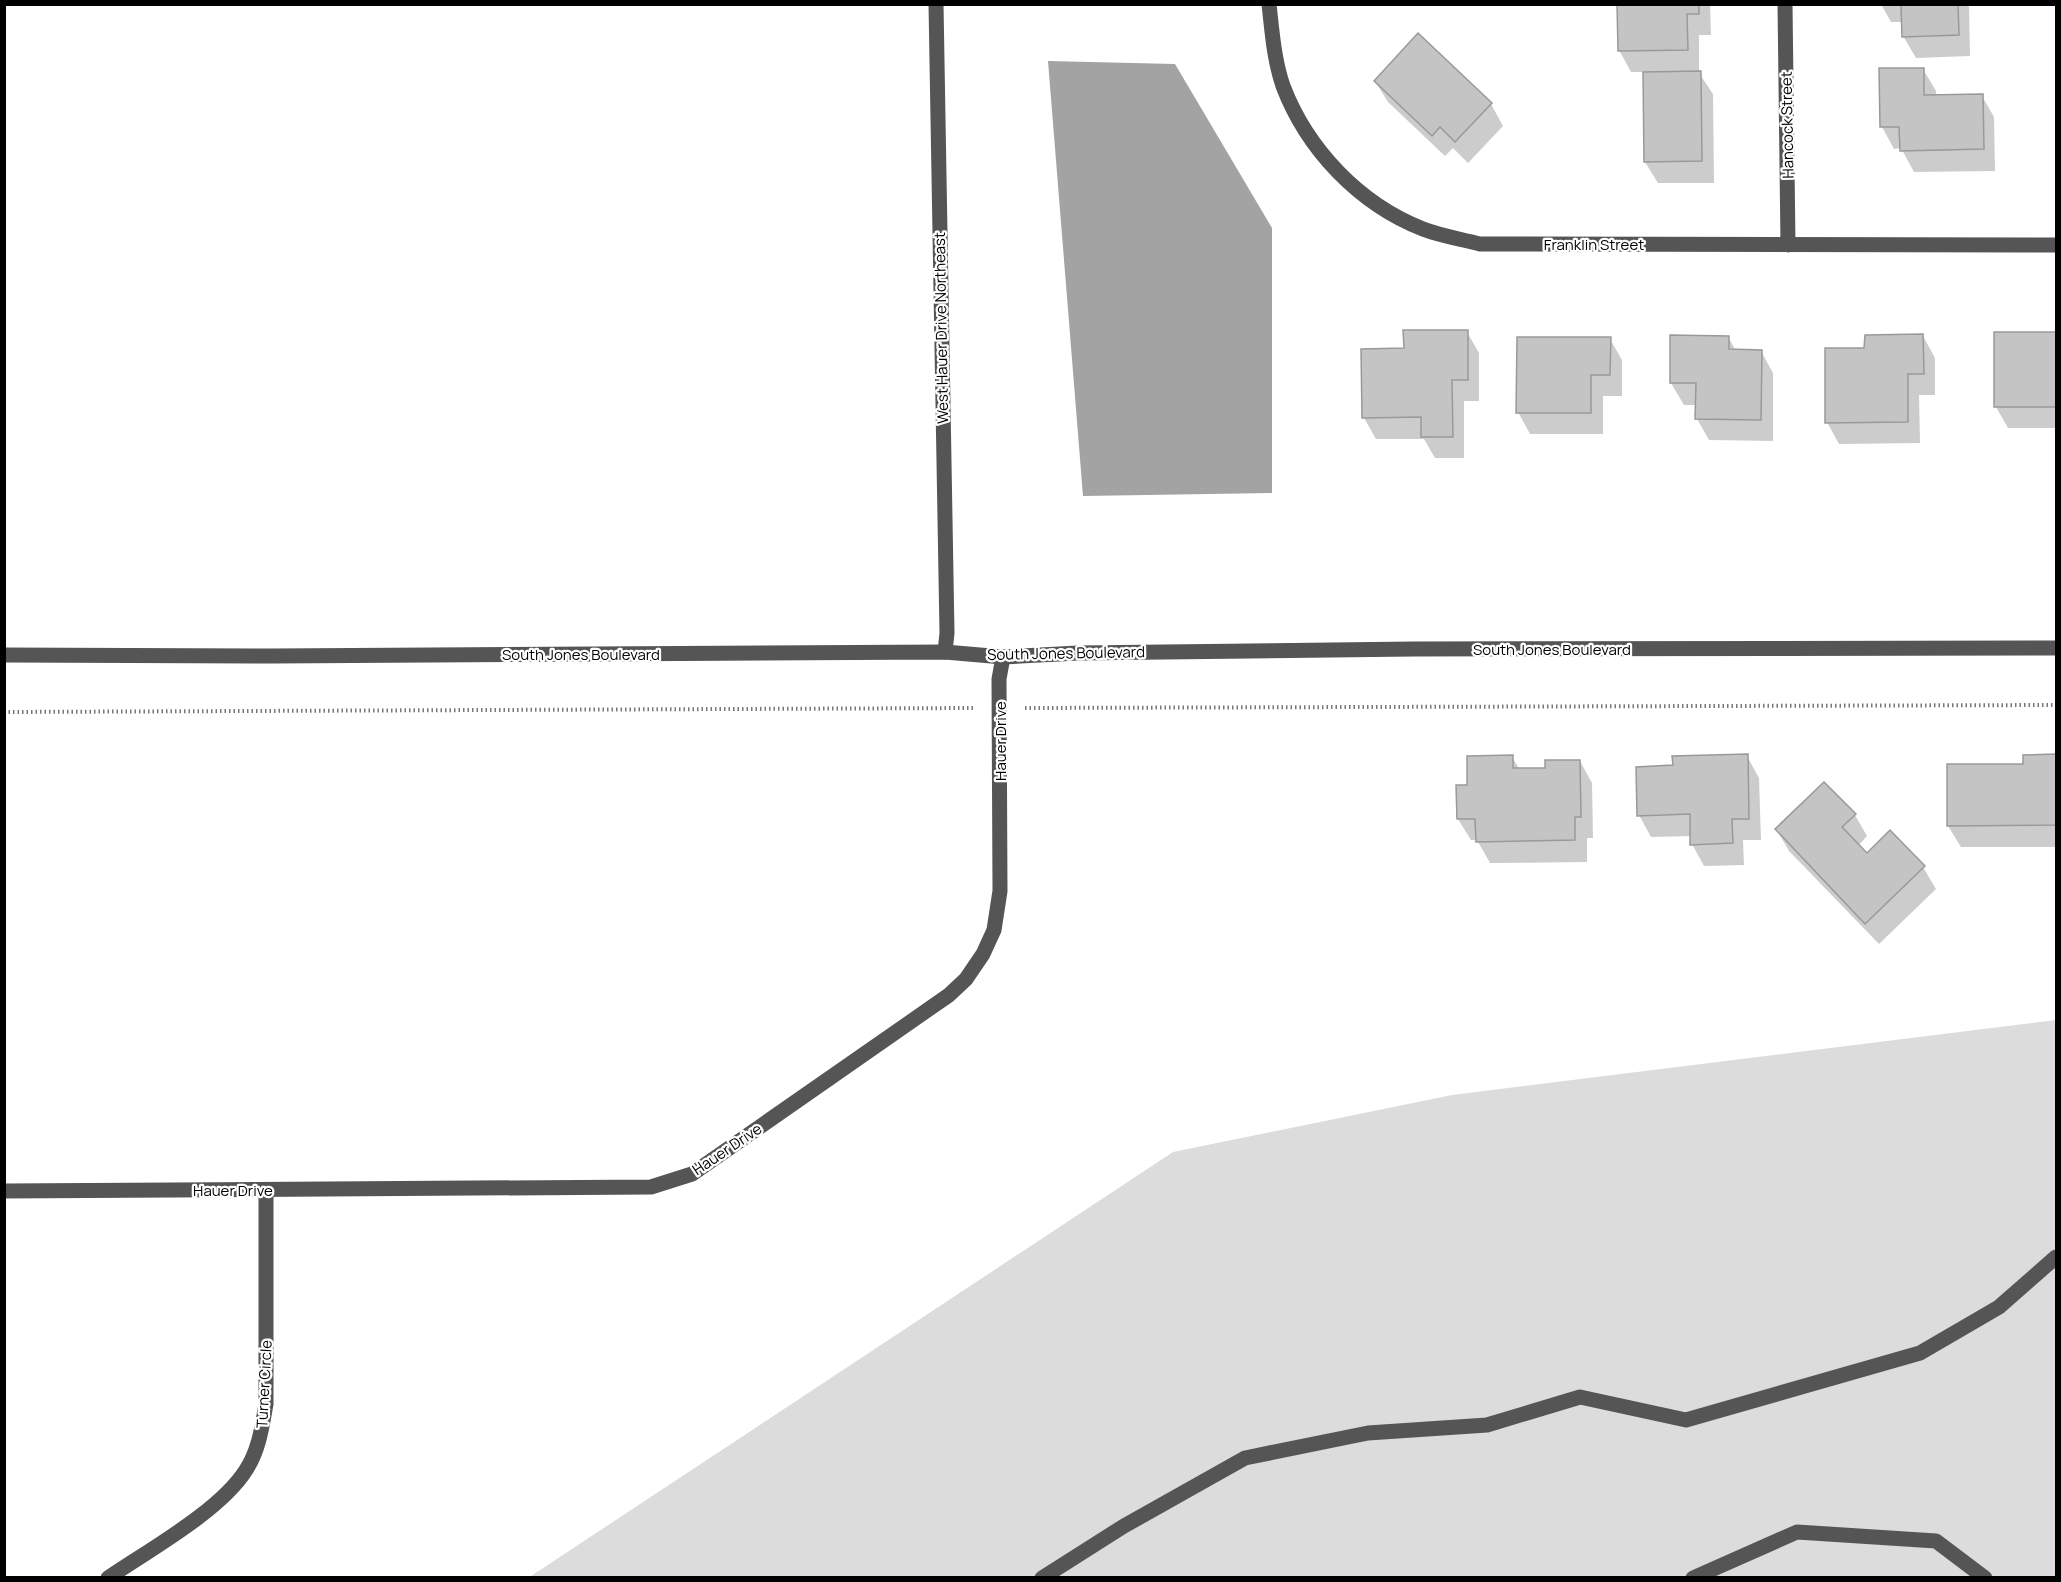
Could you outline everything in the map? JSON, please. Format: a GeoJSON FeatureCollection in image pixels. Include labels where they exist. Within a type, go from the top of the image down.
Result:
{"type":"FeatureCollection","features":[{"type":"Feature","properties":{"kind":"street","name":"West Hauer Drive Northeast"},"geometry":{"type":"LineString","coordinates":[[936,4],[947,633],[945,652]]}},
{"type":"Feature","properties":{"kind":"street","name":"Franklin Street"},"geometry":{"type":"LineString","coordinates":[[1269,4],[1274,45],[1283,84],[1305,132],[1336,171],[1376,205],[1423,229],[1480,244],[2056,245]]}},
{"type":"Feature","properties":{"kind":"street","name":"Hancock Street"},"geometry":{"type":"LineString","coordinates":[[1785,4],[1788,245]]}},
{"type":"Feature","properties":{"kind":"street","name":"South Jones Boulevard"},"geometry":{"type":"LineString","coordinates":[[4,655],[282,656],[945,652],[1003,657],[1100,653],[1402,649],[2056,648]]}},
{"type":"Feature","properties":{"kind":"street","name":"Hauer Drive"},"geometry":{"type":"LineString","coordinates":[[4,1191],[651,1188],[692,1174],[949,995],[966,979],[983,954],[994,930],[1000,891],[999,679],[1003,657]]}},
{"type":"Feature","properties":{"kind":"street","name":"Turner Circle"},"geometry":{"type":"LineString","coordinates":[[108,1578],[200,1515],[231,1490],[248,1468],[261,1439],[266,1404],[266,1190]]}},
{"type":"Feature","properties":{"kind":"street"},"geometry":{"type":"LineString","coordinates":[[1042,1578],[1124,1526],[1245,1458],[1368,1433],[1487,1425],[1580,1397],[1686,1420],[1920,1353],[1999,1307],[2056,1257]]}},
{"type":"Feature","properties":{"kind":"street"},"geometry":{"type":"LineString","coordinates":[[1693,1578],[1797,1532],[1936,1541],[1985,1578]]}},
{"type":"Feature","properties":{"kind":"path"},"geometry":{"type":"LineString","coordinates":[[4,712],[2056,705]]}},
{"type":"Feature","properties":{"kind":"shaded area"},"geometry":{"type":"Polygon","coordinates":[[[1048,61],[1175,64],[1272,228],[1272,493],[1083,496],[1048,61]]]}},
{"type":"Feature","properties":{"kind":"shaded area"},"geometry":{"type":"Polygon","coordinates":[[[2056,1020],[2056,1577],[528,1578],[1173,1152],[1452,1095],[2056,1020]]]}},
{"type":"Feature","properties":{"kind":"building"},"geometry":{"type":"Polygon","coordinates":[[[1617,4],[1699,4],[1699,14],[1687,14],[1688,50],[1618,51],[1617,4]]]}},
{"type":"Feature","properties":{"kind":"building"},"geometry":{"type":"Polygon","coordinates":[[[1901,4],[1958,4],[1959,35],[1902,37],[1901,4]]]}},
{"type":"Feature","properties":{"kind":"building"},"geometry":{"type":"Polygon","coordinates":[[[1418,33],[1492,103],[1455,142],[1440,127],[1432,136],[1374,81],[1418,33]]]}},
{"type":"Feature","properties":{"kind":"building"},"geometry":{"type":"Polygon","coordinates":[[[1879,68],[1924,68],[1924,95],[1983,94],[1984,149],[1900,151],[1899,127],[1880,127],[1879,68]]]}},
{"type":"Feature","properties":{"kind":"building"},"geometry":{"type":"Polygon","coordinates":[[[1701,71],[1702,161],[1644,162],[1643,72],[1701,71]]]}},
{"type":"Feature","properties":{"kind":"building"},"geometry":{"type":"Polygon","coordinates":[[[1403,330],[1468,330],[1468,380],[1452,380],[1453,437],[1421,437],[1421,417],[1362,418],[1361,349],[1404,348],[1403,330]]]}},
{"type":"Feature","properties":{"kind":"building"},"geometry":{"type":"Polygon","coordinates":[[[1994,332],[2056,332],[2056,407],[1994,407],[1994,332]]]}},
{"type":"Feature","properties":{"kind":"building"},"geometry":{"type":"Polygon","coordinates":[[[1923,334],[1924,374],[1908,374],[1908,422],[1825,423],[1825,348],[1864,348],[1865,335],[1923,334]]]}},
{"type":"Feature","properties":{"kind":"building"},"geometry":{"type":"Polygon","coordinates":[[[1670,335],[1729,336],[1729,349],[1762,350],[1761,420],[1695,419],[1696,383],[1670,383],[1670,335]]]}},
{"type":"Feature","properties":{"kind":"building"},"geometry":{"type":"Polygon","coordinates":[[[1517,337],[1611,337],[1610,375],[1591,375],[1591,413],[1516,413],[1517,337]]]}},
{"type":"Feature","properties":{"kind":"building"},"geometry":{"type":"Polygon","coordinates":[[[1748,754],[1749,819],[1732,819],[1733,843],[1690,845],[1690,814],[1637,816],[1636,767],[1673,765],[1672,756],[1748,754]]]}},
{"type":"Feature","properties":{"kind":"building"},"geometry":{"type":"Polygon","coordinates":[[[2056,754],[2056,825],[1947,826],[1947,764],[2023,764],[2023,755],[2056,754]]]}},
{"type":"Feature","properties":{"kind":"building"},"geometry":{"type":"Polygon","coordinates":[[[1513,755],[1513,768],[1545,768],[1545,760],[1580,760],[1581,817],[1575,817],[1575,840],[1476,842],[1475,819],[1457,819],[1456,785],[1467,785],[1467,756],[1513,755]]]}},
{"type":"Feature","properties":{"kind":"building"},"geometry":{"type":"Polygon","coordinates":[[[1824,782],[1856,814],[1842,827],[1867,853],[1890,830],[1925,866],[1865,924],[1775,829],[1824,782]]]}}]}
